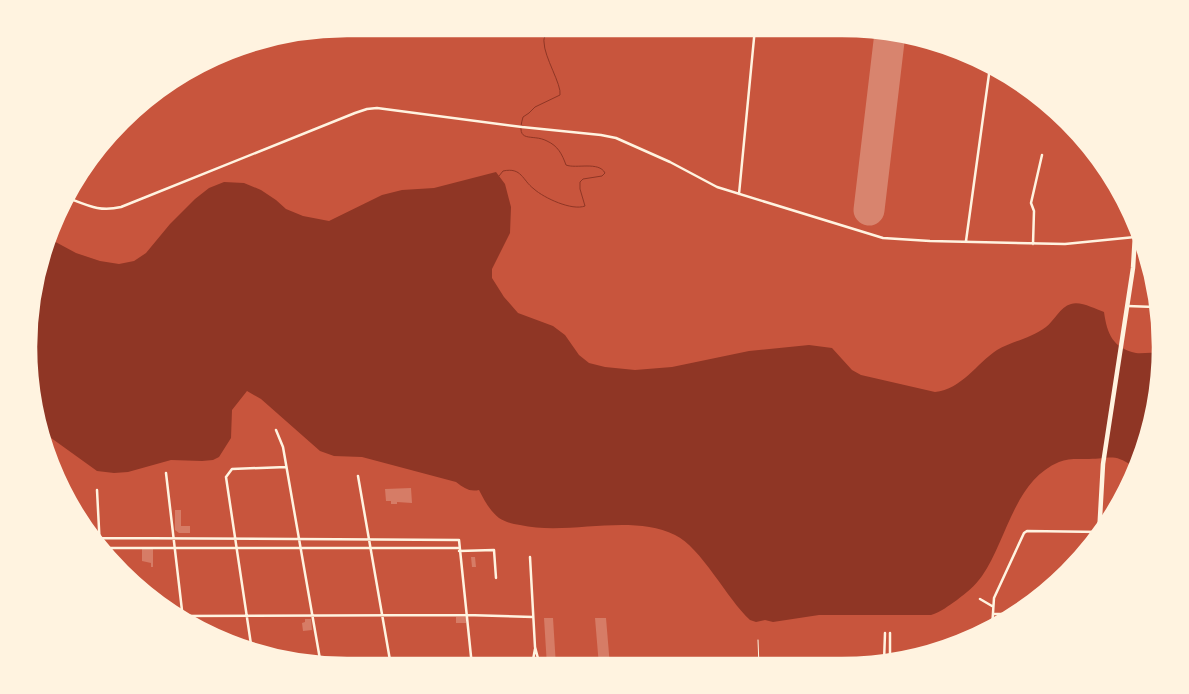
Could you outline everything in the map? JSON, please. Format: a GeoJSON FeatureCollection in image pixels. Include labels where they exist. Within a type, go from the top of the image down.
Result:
{"type":"FeatureCollection","features":[{"type":"Feature","properties":{"kind":"main road"},"geometry":{"type":"LineString","coordinates":[[1101,519],[1103,464],[1133,268],[1135,243]]}},
{"type":"Feature","properties":{"kind":"street"},"geometry":{"type":"LineString","coordinates":[[739,194],[754,36]]}},
{"type":"Feature","properties":{"kind":"street"},"geometry":{"type":"LineString","coordinates":[[966,241],[989,74]]}},
{"type":"Feature","properties":{"kind":"street"},"geometry":{"type":"LineString","coordinates":[[74,200],[97,209],[108,210],[121,207],[367,109],[377,108],[616,138],[670,162],[717,187],[882,238],[1065,244],[1132,236]]}},
{"type":"Feature","properties":{"kind":"street"},"geometry":{"type":"LineString","coordinates":[[1033,244],[1034,211],[1031,203],[1042,155]]}},
{"type":"Feature","properties":{"kind":"street"},"geometry":{"type":"LineString","coordinates":[[1127,306],[1150,307]]}},
{"type":"Feature","properties":{"kind":"street"},"geometry":{"type":"LineString","coordinates":[[276,430],[283,447],[319,656]]}},
{"type":"Feature","properties":{"kind":"street"},"geometry":{"type":"LineString","coordinates":[[251,642],[226,476],[232,469],[286,467]]}},
{"type":"Feature","properties":{"kind":"street"},"geometry":{"type":"LineString","coordinates":[[166,472],[181,609]]}},
{"type":"Feature","properties":{"kind":"street"},"geometry":{"type":"LineString","coordinates":[[358,476],[390,658]]}},
{"type":"Feature","properties":{"kind":"street"},"geometry":{"type":"LineString","coordinates":[[97,490],[99,534]]}},
{"type":"Feature","properties":{"kind":"street"},"geometry":{"type":"LineString","coordinates":[[993,618],[992,606],[998,586],[1024,532],[1027,530],[1091,533]]}},
{"type":"Feature","properties":{"kind":"street"},"geometry":{"type":"LineString","coordinates":[[102,538],[459,540],[471,658]]}},
{"type":"Feature","properties":{"kind":"street"},"geometry":{"type":"LineString","coordinates":[[110,548],[494,550],[496,578]]}},
{"type":"Feature","properties":{"kind":"street"},"geometry":{"type":"LineString","coordinates":[[530,557],[535,647],[538,658]]}},
{"type":"Feature","properties":{"kind":"street"},"geometry":{"type":"LineString","coordinates":[[980,599],[992,606]]}},
{"type":"Feature","properties":{"kind":"street"},"geometry":{"type":"LineString","coordinates":[[994,614],[1000,614]]}},
{"type":"Feature","properties":{"kind":"street"},"geometry":{"type":"LineString","coordinates":[[195,618],[247,616],[533,617]]}},
{"type":"Feature","properties":{"kind":"street"},"geometry":{"type":"LineString","coordinates":[[884,655],[885,633]]}},
{"type":"Feature","properties":{"kind":"street"},"geometry":{"type":"LineString","coordinates":[[890,633],[890,654]]}},
{"type":"Feature","properties":{"kind":"street"},"geometry":{"type":"LineString","coordinates":[[532,658],[535,647]]}},
{"type":"Feature","properties":{"kind":"lane"},"geometry":{"type":"LineString","coordinates":[[758,640],[759,658]]}},
{"type":"Feature","properties":{"kind":"shaded area"},"geometry":{"type":"Polygon","coordinates":[[[496,172],[505,184],[511,207],[510,233],[492,269],[492,278],[504,297],[518,313],[553,326],[565,335],[579,355],[589,363],[605,367],[635,370],[672,367],[749,351],[809,345],[832,348],[852,370],[861,375],[935,392],[945,390],[961,381],[997,350],[1040,331],[1060,311],[1071,304],[1088,306],[1104,312],[1109,333],[1117,344],[1128,351],[1153,353],[1147,408],[1130,464],[1116,458],[1074,459],[1059,462],[1044,471],[1021,497],[991,562],[979,580],[957,600],[935,614],[819,615],[773,622],[765,620],[756,622],[750,620],[741,611],[694,550],[675,535],[657,529],[638,526],[539,528],[509,523],[499,518],[493,512],[479,490],[469,490],[456,482],[362,457],[334,456],[320,451],[261,399],[247,391],[232,410],[231,438],[219,457],[213,460],[171,460],[128,472],[97,471],[50,437],[42,408],[36,347],[42,286],[55,242],[76,253],[100,261],[119,264],[134,261],[146,253],[170,224],[195,199],[209,188],[224,182],[244,183],[261,190],[286,209],[303,216],[329,221],[382,195],[402,190],[434,188],[496,172]]]}},
{"type":"Feature","properties":{"kind":"building"},"geometry":{"type":"Polygon","coordinates":[[[411,488],[412,503],[397,502],[397,504],[391,504],[391,501],[386,501],[385,489],[411,488]]]}},
{"type":"Feature","properties":{"kind":"building"},"geometry":{"type":"Polygon","coordinates":[[[175,510],[181,510],[181,526],[190,526],[190,533],[179,533],[175,530],[175,510]]]}},
{"type":"Feature","properties":{"kind":"building"},"geometry":{"type":"Polygon","coordinates":[[[153,548],[153,567],[151,567],[151,563],[142,561],[142,549],[153,548]]]}},
{"type":"Feature","properties":{"kind":"building"},"geometry":{"type":"Polygon","coordinates":[[[471,557],[475,557],[476,567],[472,567],[471,557]]]}},
{"type":"Feature","properties":{"kind":"building"},"geometry":{"type":"Polygon","coordinates":[[[456,617],[466,617],[466,623],[456,623],[456,617]]]}},
{"type":"Feature","properties":{"kind":"building"},"geometry":{"type":"Polygon","coordinates":[[[544,618],[553,618],[556,658],[546,658],[544,618]]]}},
{"type":"Feature","properties":{"kind":"building"},"geometry":{"type":"Polygon","coordinates":[[[595,618],[606,618],[609,658],[598,658],[595,618]]]}},
{"type":"Feature","properties":{"kind":"building"},"geometry":{"type":"Polygon","coordinates":[[[305,619],[311,619],[312,630],[303,631],[302,623],[305,622],[305,619]]]}},
{"type":"Feature","properties":{"kind":"waterway"},"geometry":{"type":"LineString","coordinates":[[499,176],[503,171],[514,171],[544,196],[558,203],[579,207],[585,206],[580,182],[583,179],[602,176],[605,173],[598,167],[566,165],[554,145],[541,139],[523,135],[521,131],[523,117],[535,107],[560,95],[560,90],[545,48],[545,36]]}},
{"type":"Feature","properties":{"kind":"runway"},"geometry":{"type":"LineString","coordinates":[[869,210],[889,40]]}}]}
